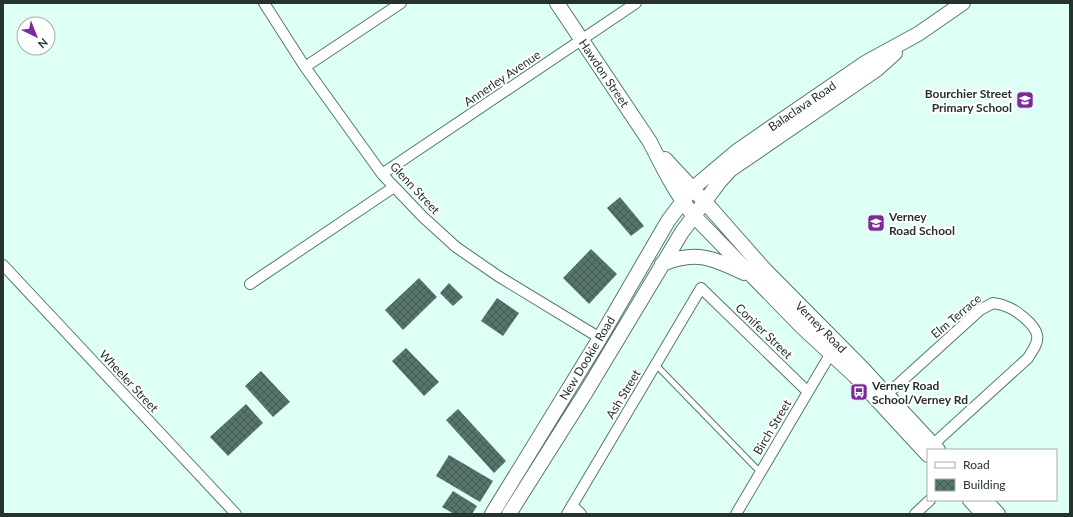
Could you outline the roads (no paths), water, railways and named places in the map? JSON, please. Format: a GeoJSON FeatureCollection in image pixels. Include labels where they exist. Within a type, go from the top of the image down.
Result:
{"type":"FeatureCollection","features":[{"type":"Feature","properties":{"kind":"main road","name":"Hawdon Street"},"geometry":{"type":"LineString","coordinates":[[557,3],[650,142],[705,202]]}},
{"type":"Feature","properties":{"kind":"main road","name":"Balaclava Road"},"geometry":{"type":"LineString","coordinates":[[683,202],[692,189],[720,164],[743,147],[865,63],[918,34],[963,3]]}},
{"type":"Feature","properties":{"kind":"main road","name":"Balaclava Road"},"geometry":{"type":"LineString","coordinates":[[694,216],[730,170],[876,70],[918,34]]}},
{"type":"Feature","properties":{"kind":"main road","name":"Hawdon Street"},"geometry":{"type":"LineString","coordinates":[[650,142],[661,165],[683,202],[694,216]]}},
{"type":"Feature","properties":{"kind":"main road","name":"New Dookie Road"},"geometry":{"type":"LineString","coordinates":[[501,512],[668,221],[683,202]]}},
{"type":"Feature","properties":{"kind":"main road","name":"Verney Road"},"geometry":{"type":"LineString","coordinates":[[705,202],[765,270],[863,368],[883,399]]}},
{"type":"Feature","properties":{"kind":"main road","name":"Verney Road"},"geometry":{"type":"LineString","coordinates":[[694,216],[802,327],[831,352],[855,376],[883,399],[930,449]]}},
{"type":"Feature","properties":{"kind":"main road","name":"New Dookie Road"},"geometry":{"type":"LineString","coordinates":[[501,512],[583,398],[662,264],[694,216]]}},
{"type":"Feature","properties":{"kind":"main road"},"geometry":{"type":"LineString","coordinates":[[662,264],[681,257],[699,256],[727,265],[755,278]]}},
{"type":"Feature","properties":{"kind":"main road"},"geometry":{"type":"LineString","coordinates":[[971,501],[983,514]]}},
{"type":"Feature","properties":{"kind":"main road"},"geometry":{"type":"LineString","coordinates":[[986,501],[998,514]]}},
{"type":"Feature","properties":{"kind":"street","name":"Glenn Street"},"geometry":{"type":"LineString","coordinates":[[264,3],[305,67],[382,174],[423,217],[456,247],[498,276],[600,338]]}},
{"type":"Feature","properties":{"kind":"street"},"geometry":{"type":"LineString","coordinates":[[305,67],[401,3]]}},
{"type":"Feature","properties":{"kind":"street","name":"Annerley Avenue"},"geometry":{"type":"LineString","coordinates":[[382,174],[636,3]]}},
{"type":"Feature","properties":{"kind":"street"},"geometry":{"type":"LineString","coordinates":[[250,284],[394,187]]}},
{"type":"Feature","properties":{"kind":"street","name":"Wheeler Street"},"geometry":{"type":"LineString","coordinates":[[3,265],[236,514]]}},
{"type":"Feature","properties":{"kind":"street","name":"Ash Street"},"geometry":{"type":"LineString","coordinates":[[570,510],[702,288]]}},
{"type":"Feature","properties":{"kind":"street","name":"Conifer Street"},"geometry":{"type":"LineString","coordinates":[[702,288],[808,392]]}},
{"type":"Feature","properties":{"kind":"street","name":"Elm Terrace"},"geometry":{"type":"LineString","coordinates":[[883,399],[980,310],[993,303],[1006,306],[1020,314],[1033,326],[1038,336],[1036,345],[1028,358],[932,449]]}},
{"type":"Feature","properties":{"kind":"street","name":"Birch Street"},"geometry":{"type":"LineString","coordinates":[[736,514],[831,352]]}},
{"type":"Feature","properties":{"kind":"street"},"geometry":{"type":"LineString","coordinates":[[915,514],[929,501]]}},
{"type":"Feature","properties":{"kind":"street"},"geometry":{"type":"LineString","coordinates":[[570,510],[581,514]]}},
{"type":"Feature","properties":{"kind":"lane"},"geometry":{"type":"LineString","coordinates":[[656,365],[760,472]]}},
{"type":"Feature","properties":{"kind":"place","name":"Bourchier Street Primary School"},"geometry":{"type":"Point","coordinates":[1025,100]}},
{"type":"Feature","properties":{"kind":"place","name":"Verney Road School"},"geometry":{"type":"Point","coordinates":[876,223]}},
{"type":"Feature","properties":{"kind":"place","name":"Verney Road School/Verney Rd"},"geometry":{"type":"Point","coordinates":[859,392]}}]}
